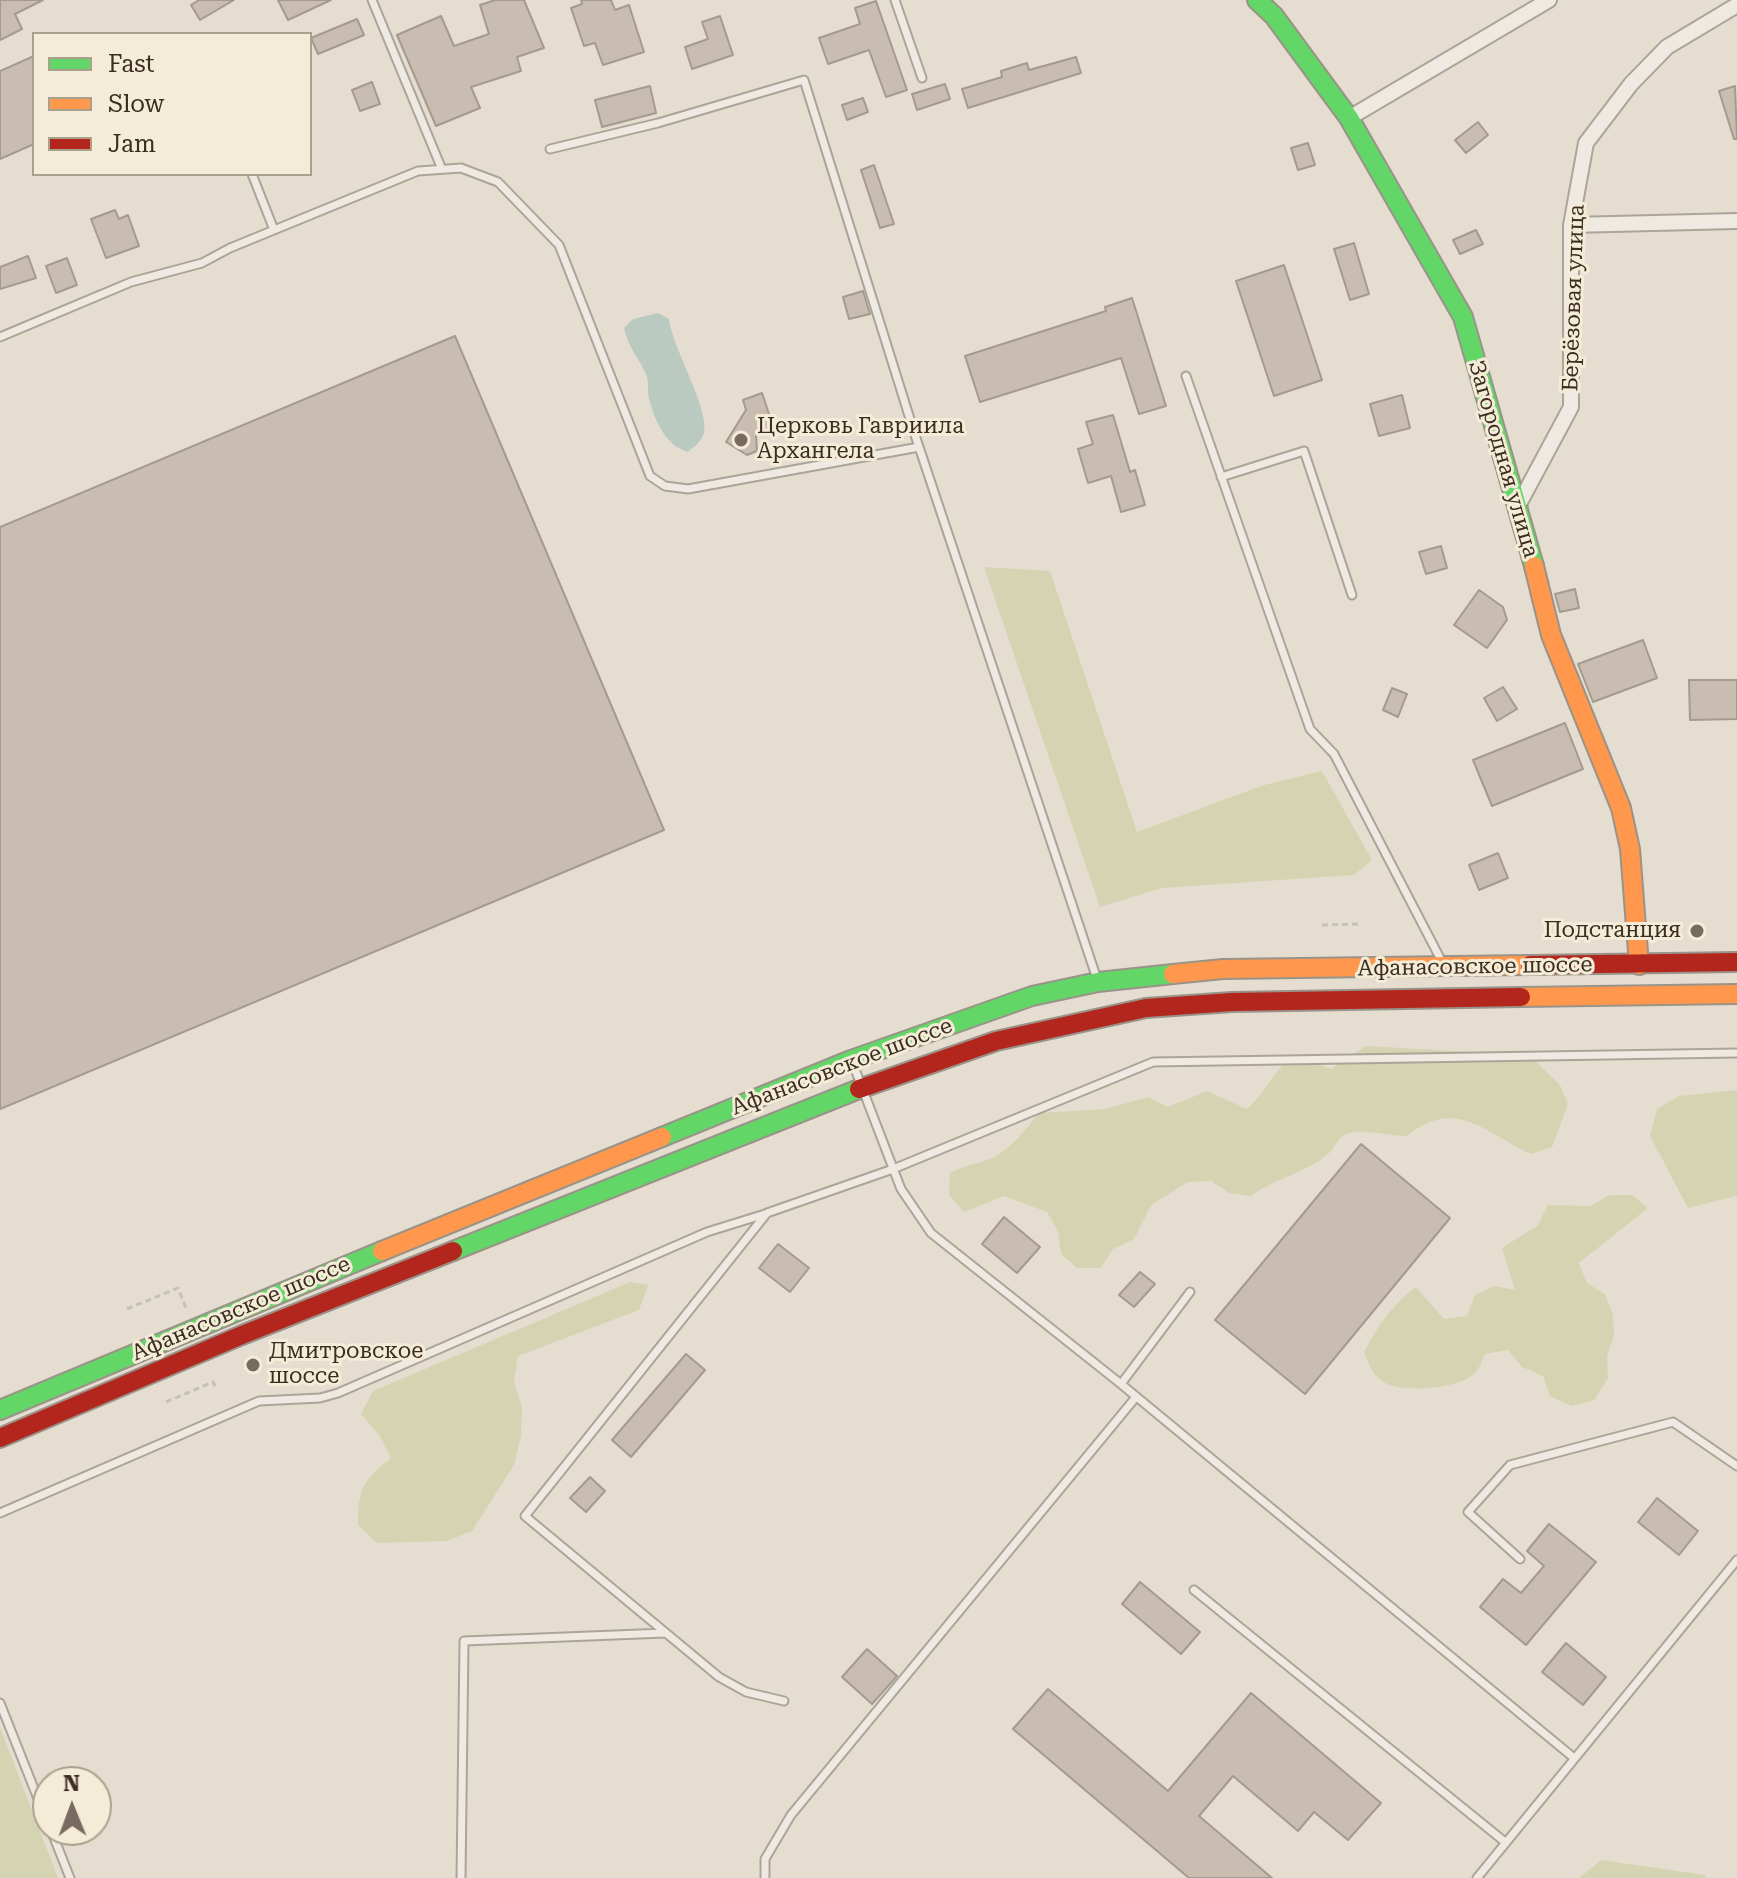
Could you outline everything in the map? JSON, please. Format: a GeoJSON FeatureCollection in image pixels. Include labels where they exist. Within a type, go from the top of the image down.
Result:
{"type":"FeatureCollection","features":[{"type":"Feature","properties":{"kind":"main road","name":"Загородная улица"},"geometry":{"type":"LineString","coordinates":[[1257,0],[1274,16],[1349,118],[1463,317],[1519,504],[1551,635],[1621,808],[1630,849],[1639,965]]}},
{"type":"Feature","properties":{"kind":"main road","name":"Афанасовское шоссе"},"geometry":{"type":"LineString","coordinates":[[0,1410],[231,1312],[851,1060],[1032,996],[1098,982],[1223,969],[1446,969],[1737,962]]}},
{"type":"Feature","properties":{"kind":"main road","name":"Афанасовское шоссе"},"geometry":{"type":"LineString","coordinates":[[0,1438],[242,1335],[862,1088],[996,1041],[1084,1019],[1146,1008],[1247,1001],[1737,994]]}},
{"type":"Feature","properties":{"kind":"street"},"geometry":{"type":"LineString","coordinates":[[1349,118],[1544,1]]}},
{"type":"Feature","properties":{"kind":"street","name":"Берёзовая улица"},"geometry":{"type":"LineString","coordinates":[[1519,504],[1571,407],[1571,225],[1586,143],[1631,84],[1667,47],[1737,5]]}},
{"type":"Feature","properties":{"kind":"street"},"geometry":{"type":"LineString","coordinates":[[1571,225],[1737,221]]}},
{"type":"Feature","properties":{"kind":"lane"},"geometry":{"type":"LineString","coordinates":[[372,0],[441,167]]}},
{"type":"Feature","properties":{"kind":"lane"},"geometry":{"type":"LineString","coordinates":[[895,0],[922,78]]}},
{"type":"Feature","properties":{"kind":"lane"},"geometry":{"type":"LineString","coordinates":[[550,149],[658,123],[804,80],[919,447],[1098,982]]}},
{"type":"Feature","properties":{"kind":"lane"},"geometry":{"type":"LineString","coordinates":[[0,337],[131,282],[202,263],[418,171],[461,168],[498,182],[559,245],[650,476],[665,486],[688,489],[919,447]]}},
{"type":"Feature","properties":{"kind":"lane"},"geometry":{"type":"LineString","coordinates":[[253,176],[274,230]]}},
{"type":"Feature","properties":{"kind":"lane"},"geometry":{"type":"LineString","coordinates":[[1186,376],[1310,729],[1334,754],[1446,969]]}},
{"type":"Feature","properties":{"kind":"lane"},"geometry":{"type":"LineString","coordinates":[[1221,477],[1304,451],[1352,595]]}},
{"type":"Feature","properties":{"kind":"lane"},"geometry":{"type":"LineString","coordinates":[[0,1513],[259,1401],[320,1398],[338,1393],[707,1232],[893,1169],[1153,1062],[1737,1053]]}},
{"type":"Feature","properties":{"kind":"lane"},"geometry":{"type":"LineString","coordinates":[[851,1060],[893,1169],[914,1212],[931,1233],[1121,1384],[1574,1758]]}},
{"type":"Feature","properties":{"kind":"lane"},"geometry":{"type":"LineString","coordinates":[[767,1213],[525,1516],[719,1677],[746,1692],[784,1701]]}},
{"type":"Feature","properties":{"kind":"lane"},"geometry":{"type":"LineString","coordinates":[[1121,1384],[1190,1292]]}},
{"type":"Feature","properties":{"kind":"lane"},"geometry":{"type":"LineString","coordinates":[[765,1878],[765,1859],[791,1815],[1136,1397]]}},
{"type":"Feature","properties":{"kind":"lane"},"geometry":{"type":"LineString","coordinates":[[1520,1559],[1468,1512],[1510,1465],[1673,1422],[1737,1466]]}},
{"type":"Feature","properties":{"kind":"lane"},"geometry":{"type":"LineString","coordinates":[[1477,1878],[1737,1560]]}},
{"type":"Feature","properties":{"kind":"lane"},"geometry":{"type":"LineString","coordinates":[[1194,1590],[1505,1842]]}},
{"type":"Feature","properties":{"kind":"lane"},"geometry":{"type":"LineString","coordinates":[[461,1878],[464,1641],[665,1632]]}},
{"type":"Feature","properties":{"kind":"lane"},"geometry":{"type":"LineString","coordinates":[[0,1703],[32,1784]]}},
{"type":"Feature","properties":{"kind":"lane"},"geometry":{"type":"LineString","coordinates":[[57,1846],[70,1878]]}},
{"type":"Feature","properties":{"kind":"path"},"geometry":{"type":"LineString","coordinates":[[1322,925],[1360,924]]}},
{"type":"Feature","properties":{"kind":"path"},"geometry":{"type":"LineString","coordinates":[[127,1309],[178,1288],[186,1308]]}},
{"type":"Feature","properties":{"kind":"path"},"geometry":{"type":"LineString","coordinates":[[166,1402],[213,1382],[216,1388]]}},
{"type":"Feature","properties":{"kind":"green space"},"geometry":{"type":"Polygon","coordinates":[[[984,567],[1050,571],[1137,832],[1264,785],[1322,771],[1372,860],[1354,875],[1162,888],[1100,907],[984,567]]]}},
{"type":"Feature","properties":{"kind":"green space"},"geometry":{"type":"Polygon","coordinates":[[[1366,1046],[1529,1055],[1560,1085],[1568,1104],[1552,1147],[1531,1154],[1470,1122],[1456,1119],[1425,1124],[1407,1136],[1351,1133],[1344,1135],[1319,1161],[1251,1196],[1229,1193],[1211,1181],[1188,1182],[1151,1205],[1134,1239],[1113,1249],[1101,1268],[1077,1268],[1061,1254],[1058,1231],[1047,1212],[1004,1196],[964,1212],[949,1195],[950,1173],[999,1154],[1018,1138],[1039,1113],[1105,1109],[1149,1097],[1168,1107],[1207,1091],[1247,1109],[1288,1060],[1310,1061],[1331,1069],[1366,1046]]]}},
{"type":"Feature","properties":{"kind":"green space"},"geometry":{"type":"Polygon","coordinates":[[[1737,1090],[1737,1196],[1688,1208],[1650,1136],[1657,1109],[1679,1096],[1737,1090]]]}},
{"type":"Feature","properties":{"kind":"green space"},"geometry":{"type":"Polygon","coordinates":[[[1609,1195],[1632,1195],[1648,1208],[1579,1263],[1587,1283],[1605,1294],[1613,1315],[1614,1336],[1607,1356],[1608,1378],[1594,1400],[1572,1406],[1550,1396],[1543,1376],[1522,1367],[1508,1350],[1485,1354],[1469,1378],[1446,1386],[1393,1386],[1374,1373],[1364,1352],[1386,1316],[1416,1287],[1444,1319],[1467,1316],[1475,1295],[1494,1286],[1515,1290],[1502,1248],[1538,1225],[1548,1205],[1591,1206],[1609,1195]]]}},
{"type":"Feature","properties":{"kind":"green space"},"geometry":{"type":"Polygon","coordinates":[[[630,1282],[648,1285],[639,1310],[518,1356],[514,1382],[522,1407],[521,1436],[514,1465],[472,1531],[447,1541],[377,1543],[358,1525],[359,1502],[364,1486],[391,1458],[379,1435],[361,1414],[373,1391],[630,1282]]]}},
{"type":"Feature","properties":{"kind":"green space"},"geometry":{"type":"Polygon","coordinates":[[[0,1727],[32,1810],[32,1846],[46,1846],[58,1878],[0,1878],[0,1727]]]}},
{"type":"Feature","properties":{"kind":"green space"},"geometry":{"type":"Polygon","coordinates":[[[1601,1860],[1705,1875],[1706,1878],[1579,1878],[1601,1860]]]}},
{"type":"Feature","properties":{"kind":"shaded area"},"geometry":{"type":"Polygon","coordinates":[[[658,313],[669,319],[702,409],[704,433],[688,452],[673,444],[658,423],[649,398],[646,374],[624,328],[633,319],[658,313]]]}},
{"type":"Feature","properties":{"kind":"building"},"geometry":{"type":"Polygon","coordinates":[[[0,0],[43,0],[15,14],[22,29],[0,40],[0,0]]]}},
{"type":"Feature","properties":{"kind":"building"},"geometry":{"type":"Polygon","coordinates":[[[199,0],[234,0],[200,20],[191,5],[199,0]]]}},
{"type":"Feature","properties":{"kind":"building"},"geometry":{"type":"Polygon","coordinates":[[[278,0],[331,0],[288,20],[278,0]]]}},
{"type":"Feature","properties":{"kind":"building"},"geometry":{"type":"Polygon","coordinates":[[[495,0],[524,0],[544,48],[517,57],[521,71],[471,87],[480,108],[436,126],[397,35],[441,16],[454,46],[489,34],[480,5],[495,0]]]}},
{"type":"Feature","properties":{"kind":"building"},"geometry":{"type":"Polygon","coordinates":[[[581,0],[611,0],[615,10],[629,5],[644,52],[603,65],[595,43],[584,46],[571,8],[582,4],[581,0]]]}},
{"type":"Feature","properties":{"kind":"building"},"geometry":{"type":"Polygon","coordinates":[[[876,1],[907,90],[886,97],[869,50],[828,64],[819,38],[860,24],[855,8],[876,1]]]}},
{"type":"Feature","properties":{"kind":"building"},"geometry":{"type":"Polygon","coordinates":[[[720,16],[733,55],[692,69],[685,47],[708,39],[702,22],[720,16]]]}},
{"type":"Feature","properties":{"kind":"building"},"geometry":{"type":"Polygon","coordinates":[[[357,19],[364,35],[318,54],[312,38],[357,19]]]}},
{"type":"Feature","properties":{"kind":"building"},"geometry":{"type":"Polygon","coordinates":[[[32,57],[32,145],[0,159],[0,71],[32,57]]]}},
{"type":"Feature","properties":{"kind":"building"},"geometry":{"type":"Polygon","coordinates":[[[1076,57],[1081,73],[968,108],[962,89],[1002,77],[1001,71],[1027,63],[1029,70],[1076,57]]]}},
{"type":"Feature","properties":{"kind":"building"},"geometry":{"type":"Polygon","coordinates":[[[372,82],[380,104],[360,111],[352,90],[372,82]]]}},
{"type":"Feature","properties":{"kind":"building"},"geometry":{"type":"Polygon","coordinates":[[[945,84],[950,99],[917,110],[912,94],[945,84]]]}},
{"type":"Feature","properties":{"kind":"building"},"geometry":{"type":"Polygon","coordinates":[[[650,86],[656,113],[602,127],[595,100],[650,86]]]}},
{"type":"Feature","properties":{"kind":"building"},"geometry":{"type":"Polygon","coordinates":[[[1735,86],[1737,139],[1734,139],[1719,91],[1735,86]]]}},
{"type":"Feature","properties":{"kind":"building"},"geometry":{"type":"Polygon","coordinates":[[[863,98],[868,112],[847,120],[842,105],[863,98]]]}},
{"type":"Feature","properties":{"kind":"building"},"geometry":{"type":"Polygon","coordinates":[[[1478,122],[1488,135],[1466,153],[1455,140],[1478,122]]]}},
{"type":"Feature","properties":{"kind":"building"},"geometry":{"type":"Polygon","coordinates":[[[1308,143],[1315,165],[1298,170],[1291,148],[1308,143]]]}},
{"type":"Feature","properties":{"kind":"building"},"geometry":{"type":"Polygon","coordinates":[[[874,165],[894,224],[880,228],[861,170],[874,165]]]}},
{"type":"Feature","properties":{"kind":"building"},"geometry":{"type":"Polygon","coordinates":[[[115,210],[119,219],[128,215],[139,246],[106,258],[91,219],[115,210]]]}},
{"type":"Feature","properties":{"kind":"building"},"geometry":{"type":"Polygon","coordinates":[[[1476,230],[1483,244],[1460,254],[1453,240],[1476,230]]]}},
{"type":"Feature","properties":{"kind":"building"},"geometry":{"type":"Polygon","coordinates":[[[1354,243],[1369,294],[1350,300],[1334,249],[1354,243]]]}},
{"type":"Feature","properties":{"kind":"building"},"geometry":{"type":"Polygon","coordinates":[[[28,256],[36,278],[0,289],[0,267],[28,256]]]}},
{"type":"Feature","properties":{"kind":"building"},"geometry":{"type":"Polygon","coordinates":[[[67,258],[77,285],[56,293],[46,266],[67,258]]]}},
{"type":"Feature","properties":{"kind":"building"},"geometry":{"type":"Polygon","coordinates":[[[1284,265],[1322,380],[1274,396],[1236,281],[1284,265]]]}},
{"type":"Feature","properties":{"kind":"building"},"geometry":{"type":"Polygon","coordinates":[[[863,291],[870,314],[849,319],[843,297],[863,291]]]}},
{"type":"Feature","properties":{"kind":"building"},"geometry":{"type":"Polygon","coordinates":[[[1132,298],[1166,406],[1139,414],[1121,358],[980,402],[965,356],[1106,311],[1105,307],[1132,298]]]}},
{"type":"Feature","properties":{"kind":"building"},"geometry":{"type":"Polygon","coordinates":[[[455,336],[664,830],[0,1109],[0,527],[455,336]]]}},
{"type":"Feature","properties":{"kind":"building"},"geometry":{"type":"Polygon","coordinates":[[[762,393],[774,429],[756,435],[757,451],[747,455],[726,442],[746,410],[743,400],[762,393]]]}},
{"type":"Feature","properties":{"kind":"building"},"geometry":{"type":"Polygon","coordinates":[[[1402,395],[1410,428],[1379,436],[1370,404],[1402,395]]]}},
{"type":"Feature","properties":{"kind":"building"},"geometry":{"type":"Polygon","coordinates":[[[1113,415],[1130,472],[1135,470],[1145,505],[1121,512],[1111,476],[1088,483],[1078,449],[1093,444],[1086,422],[1113,415]]]}},
{"type":"Feature","properties":{"kind":"building"},"geometry":{"type":"Polygon","coordinates":[[[1441,546],[1447,568],[1426,574],[1419,552],[1441,546]]]}},
{"type":"Feature","properties":{"kind":"building"},"geometry":{"type":"Polygon","coordinates":[[[1575,589],[1579,608],[1560,612],[1555,594],[1575,589]]]}},
{"type":"Feature","properties":{"kind":"building"},"geometry":{"type":"Polygon","coordinates":[[[1479,590],[1503,607],[1507,620],[1487,648],[1454,625],[1479,590]]]}},
{"type":"Feature","properties":{"kind":"building"},"geometry":{"type":"Polygon","coordinates":[[[1643,640],[1657,678],[1593,702],[1578,664],[1643,640]]]}},
{"type":"Feature","properties":{"kind":"building"},"geometry":{"type":"Polygon","coordinates":[[[1689,680],[1737,680],[1737,719],[1690,720],[1689,680]]]}},
{"type":"Feature","properties":{"kind":"building"},"geometry":{"type":"Polygon","coordinates":[[[1503,687],[1517,709],[1497,721],[1484,698],[1503,687]]]}},
{"type":"Feature","properties":{"kind":"building"},"geometry":{"type":"Polygon","coordinates":[[[1392,688],[1407,694],[1398,717],[1383,710],[1392,688]]]}},
{"type":"Feature","properties":{"kind":"building"},"geometry":{"type":"Polygon","coordinates":[[[1565,723],[1583,769],[1492,806],[1473,760],[1565,723]]]}},
{"type":"Feature","properties":{"kind":"building"},"geometry":{"type":"Polygon","coordinates":[[[1498,853],[1508,878],[1479,890],[1469,865],[1498,853]]]}},
{"type":"Feature","properties":{"kind":"building"},"geometry":{"type":"Polygon","coordinates":[[[1361,1144],[1450,1218],[1305,1394],[1215,1320],[1361,1144]]]}},
{"type":"Feature","properties":{"kind":"building"},"geometry":{"type":"Polygon","coordinates":[[[1004,1217],[1040,1247],[1017,1273],[982,1244],[1004,1217]]]}},
{"type":"Feature","properties":{"kind":"building"},"geometry":{"type":"Polygon","coordinates":[[[778,1244],[809,1268],[790,1292],[759,1268],[778,1244]]]}},
{"type":"Feature","properties":{"kind":"building"},"geometry":{"type":"Polygon","coordinates":[[[1140,1272],[1155,1284],[1134,1307],[1119,1295],[1140,1272]]]}},
{"type":"Feature","properties":{"kind":"building"},"geometry":{"type":"Polygon","coordinates":[[[686,1354],[705,1370],[631,1457],[612,1440],[686,1354]]]}},
{"type":"Feature","properties":{"kind":"building"},"geometry":{"type":"Polygon","coordinates":[[[590,1477],[605,1491],[586,1512],[570,1498],[590,1477]]]}},
{"type":"Feature","properties":{"kind":"building"},"geometry":{"type":"Polygon","coordinates":[[[1657,1498],[1698,1531],[1679,1555],[1638,1522],[1657,1498]]]}},
{"type":"Feature","properties":{"kind":"building"},"geometry":{"type":"Polygon","coordinates":[[[1549,1524],[1596,1562],[1526,1645],[1480,1607],[1503,1579],[1521,1593],[1544,1566],[1527,1551],[1549,1524]]]}},
{"type":"Feature","properties":{"kind":"building"},"geometry":{"type":"Polygon","coordinates":[[[1140,1582],[1200,1632],[1181,1654],[1122,1604],[1140,1582]]]}},
{"type":"Feature","properties":{"kind":"building"},"geometry":{"type":"Polygon","coordinates":[[[1566,1643],[1606,1677],[1583,1705],[1542,1672],[1566,1643]]]}},
{"type":"Feature","properties":{"kind":"building"},"geometry":{"type":"Polygon","coordinates":[[[867,1649],[897,1676],[872,1704],[842,1677],[867,1649]]]}},
{"type":"Feature","properties":{"kind":"building"},"geometry":{"type":"Polygon","coordinates":[[[1048,1689],[1168,1791],[1251,1693],[1381,1803],[1348,1840],[1314,1812],[1298,1831],[1233,1776],[1199,1816],[1272,1878],[1189,1878],[1013,1729],[1048,1689]]]}},
{"type":"Feature","properties":{"kind":"traffic: fast"},"geometry":{"type":"LineString","coordinates":[[1257,0],[1274,16],[1349,118],[1463,317],[1534,566]]}},
{"type":"Feature","properties":{"kind":"traffic: fast"},"geometry":{"type":"LineString","coordinates":[[662,1137],[851,1060],[1032,996],[1098,982],[1173,974]]}},
{"type":"Feature","properties":{"kind":"traffic: fast"},"geometry":{"type":"LineString","coordinates":[[453,1251],[859,1089]]}},
{"type":"Feature","properties":{"kind":"traffic: fast"},"geometry":{"type":"LineString","coordinates":[[0,1410],[382,1251]]}},
{"type":"Feature","properties":{"kind":"traffic: slow"},"geometry":{"type":"LineString","coordinates":[[1534,566],[1551,635],[1621,808],[1630,849],[1639,965]]}},
{"type":"Feature","properties":{"kind":"traffic: slow"},"geometry":{"type":"LineString","coordinates":[[1173,974],[1223,969],[1530,965]]}},
{"type":"Feature","properties":{"kind":"traffic: slow"},"geometry":{"type":"LineString","coordinates":[[1521,997],[1737,994]]}},
{"type":"Feature","properties":{"kind":"traffic: slow"},"geometry":{"type":"LineString","coordinates":[[382,1251],[662,1137]]}},
{"type":"Feature","properties":{"kind":"traffic: jam"},"geometry":{"type":"LineString","coordinates":[[1530,965],[1737,962]]}},
{"type":"Feature","properties":{"kind":"traffic: jam"},"geometry":{"type":"LineString","coordinates":[[859,1089],[996,1041],[1146,1008],[1232,1002],[1521,997]]}},
{"type":"Feature","properties":{"kind":"traffic: jam"},"geometry":{"type":"LineString","coordinates":[[0,1438],[242,1335],[453,1251]]}},
{"type":"Feature","properties":{"kind":"place","name":"Церковь Гавриила Архангела"},"geometry":{"type":"Point","coordinates":[741,440]}},
{"type":"Feature","properties":{"kind":"place","name":"Подстанция"},"geometry":{"type":"Point","coordinates":[1697,931]}},
{"type":"Feature","properties":{"kind":"place","name":"Дмитровское шоссе"},"geometry":{"type":"Point","coordinates":[253,1365]}}]}
